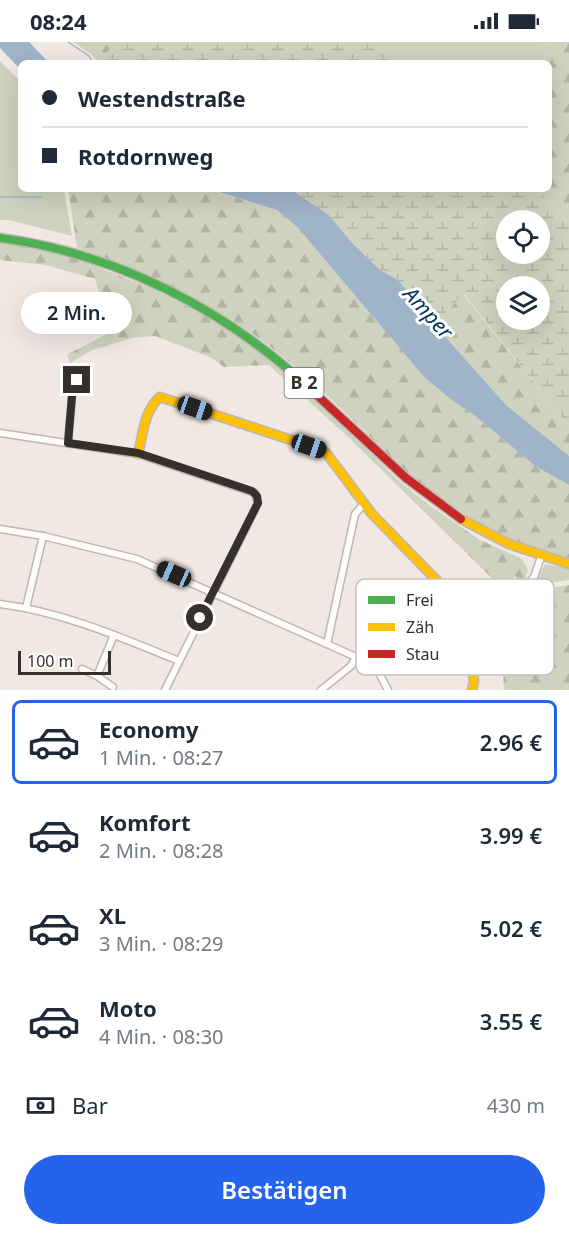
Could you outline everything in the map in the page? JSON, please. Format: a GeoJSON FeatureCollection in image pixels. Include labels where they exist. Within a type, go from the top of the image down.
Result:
{"type":"FeatureCollection","features":[{"type":"Feature","properties":{"kind":"main road","name":"B 2"},"geometry":{"type":"LineString","coordinates":[[0,238],[46,245],[89,257],[124,271],[220,319],[274,356],[410,482],[434,501],[475,528],[541,557],[569,564]]}},
{"type":"Feature","properties":{"kind":"main road"},"geometry":{"type":"LineString","coordinates":[[138,453],[153,404],[158,398],[166,398],[322,450],[364,504],[436,579]]}},
{"type":"Feature","properties":{"kind":"main road"},"geometry":{"type":"LineString","coordinates":[[472,690],[473,675]]}},
{"type":"Feature","properties":{"kind":"street"},"geometry":{"type":"LineString","coordinates":[[68,443],[73,384],[77,380]]}},
{"type":"Feature","properties":{"kind":"street"},"geometry":{"type":"LineString","coordinates":[[0,433],[138,453],[252,491],[257,496],[258,503],[165,690]]}},
{"type":"Feature","properties":{"kind":"street"},"geometry":{"type":"LineString","coordinates":[[327,644],[355,514],[364,504]]}},
{"type":"Feature","properties":{"kind":"street"},"geometry":{"type":"LineString","coordinates":[[0,529],[43,536],[137,559],[213,591],[356,657],[351,666],[321,690]]}},
{"type":"Feature","properties":{"kind":"street"},"geometry":{"type":"LineString","coordinates":[[26,608],[43,536]]}},
{"type":"Feature","properties":{"kind":"street"},"geometry":{"type":"LineString","coordinates":[[532,579],[541,557]]}},
{"type":"Feature","properties":{"kind":"street"},"geometry":{"type":"LineString","coordinates":[[0,604],[68,618],[179,660]]}},
{"type":"Feature","properties":{"kind":"street"},"geometry":{"type":"LineString","coordinates":[[97,676],[114,635]]}},
{"type":"Feature","properties":{"kind":"street"},"geometry":{"type":"LineString","coordinates":[[82,669],[113,687]]}},
{"type":"Feature","properties":{"kind":"street"},"geometry":{"type":"LineString","coordinates":[[380,675],[388,690]]}},
{"type":"Feature","properties":{"kind":"green space"},"geometry":{"type":"Polygon","coordinates":[[[73,42],[116,42],[101,60],[96,60],[73,42]]]}},
{"type":"Feature","properties":{"kind":"green space"},"geometry":{"type":"Polygon","coordinates":[[[116,42],[388,42],[393,60],[101,60],[116,42]]]}},
{"type":"Feature","properties":{"kind":"green space"},"geometry":{"type":"Polygon","coordinates":[[[388,42],[547,42],[544,60],[393,60],[388,42]]]}},
{"type":"Feature","properties":{"kind":"green space"},"geometry":{"type":"Polygon","coordinates":[[[547,42],[569,42],[569,223],[541,192],[552,192],[552,60],[544,60],[547,42]]]}},
{"type":"Feature","properties":{"kind":"green space"},"geometry":{"type":"Polygon","coordinates":[[[0,61],[18,79],[18,192],[65,192],[72,236],[9,220],[0,220],[0,61]]]}},
{"type":"Feature","properties":{"kind":"green space"},"geometry":{"type":"Polygon","coordinates":[[[68,192],[217,192],[277,210],[298,228],[425,378],[473,414],[535,466],[569,485],[569,558],[506,537],[468,516],[432,492],[413,478],[293,365],[230,319],[166,285],[77,248],[68,192]]]}},
{"type":"Feature","properties":{"kind":"green space"},"geometry":{"type":"Polygon","coordinates":[[[294,192],[541,192],[569,223],[569,427],[464,294],[434,324],[398,280],[380,270],[352,243],[329,215],[294,192]]]}},
{"type":"Feature","properties":{"kind":"green space"},"geometry":{"type":"Polygon","coordinates":[[[0,242],[73,257],[153,289],[218,322],[269,358],[320,403],[398,480],[429,505],[480,540],[522,559],[528,570],[525,579],[518,579],[515,576],[512,579],[493,579],[347,436],[269,365],[224,367],[210,357],[155,336],[132,338],[92,350],[69,364],[68,354],[107,334],[105,313],[95,279],[46,265],[0,260],[0,242]]]}},
{"type":"Feature","properties":{"kind":"green space"},"geometry":{"type":"Polygon","coordinates":[[[463,294],[569,427],[569,456],[506,405],[434,324],[463,294]]]}},
{"type":"Feature","properties":{"kind":"green space"},"geometry":{"type":"Polygon","coordinates":[[[545,564],[569,569],[569,580],[554,582],[554,579],[538,579],[545,564]]]}},
{"type":"Feature","properties":{"kind":"green space"},"geometry":{"type":"Polygon","coordinates":[[[569,585],[569,690],[504,690],[503,675],[554,675],[554,587],[569,585]]]}},
{"type":"Feature","properties":{"kind":"water"},"geometry":{"type":"Polygon","coordinates":[[[0,42],[29,42],[46,60],[18,60],[18,67],[0,48],[0,42]]]}},
{"type":"Feature","properties":{"kind":"water"},"geometry":{"type":"Polygon","coordinates":[[[219,192],[294,192],[329,215],[352,243],[380,270],[398,280],[506,405],[569,456],[569,485],[535,466],[473,414],[425,378],[298,228],[277,210],[219,192]]]}},
{"type":"Feature","properties":{"kind":"waterway"},"geometry":{"type":"LineString","coordinates":[[68,42],[91,60]]}},
{"type":"Feature","properties":{"kind":"waterway"},"geometry":{"type":"LineString","coordinates":[[0,197],[41,197]]}},
{"type":"Feature","properties":{"kind":"traffic: fast"},"geometry":{"type":"LineString","coordinates":[[0,238],[42,245],[84,256],[165,288],[240,332],[307,386]]}},
{"type":"Feature","properties":{"kind":"traffic: slow"},"geometry":{"type":"LineString","coordinates":[[138,454],[147,416],[160,397],[322,450],[372,514],[435,579]]}},
{"type":"Feature","properties":{"kind":"traffic: slow"},"geometry":{"type":"LineString","coordinates":[[461,519],[509,544],[569,564]]}},
{"type":"Feature","properties":{"kind":"traffic: slow"},"geometry":{"type":"LineString","coordinates":[[472,690],[473,675]]}},
{"type":"Feature","properties":{"kind":"traffic: jam"},"geometry":{"type":"LineString","coordinates":[[307,386],[406,478],[461,519]]}},
{"type":"Feature","properties":{"kind":"route"},"geometry":{"type":"LineString","coordinates":[[77,380],[73,384],[68,443],[138,453],[252,491],[257,496],[258,503],[200,618]]}},
{"type":"Feature","properties":{"kind":"water label","name":"Amper"},"geometry":{"type":"Point","coordinates":[428,313]}}]}
